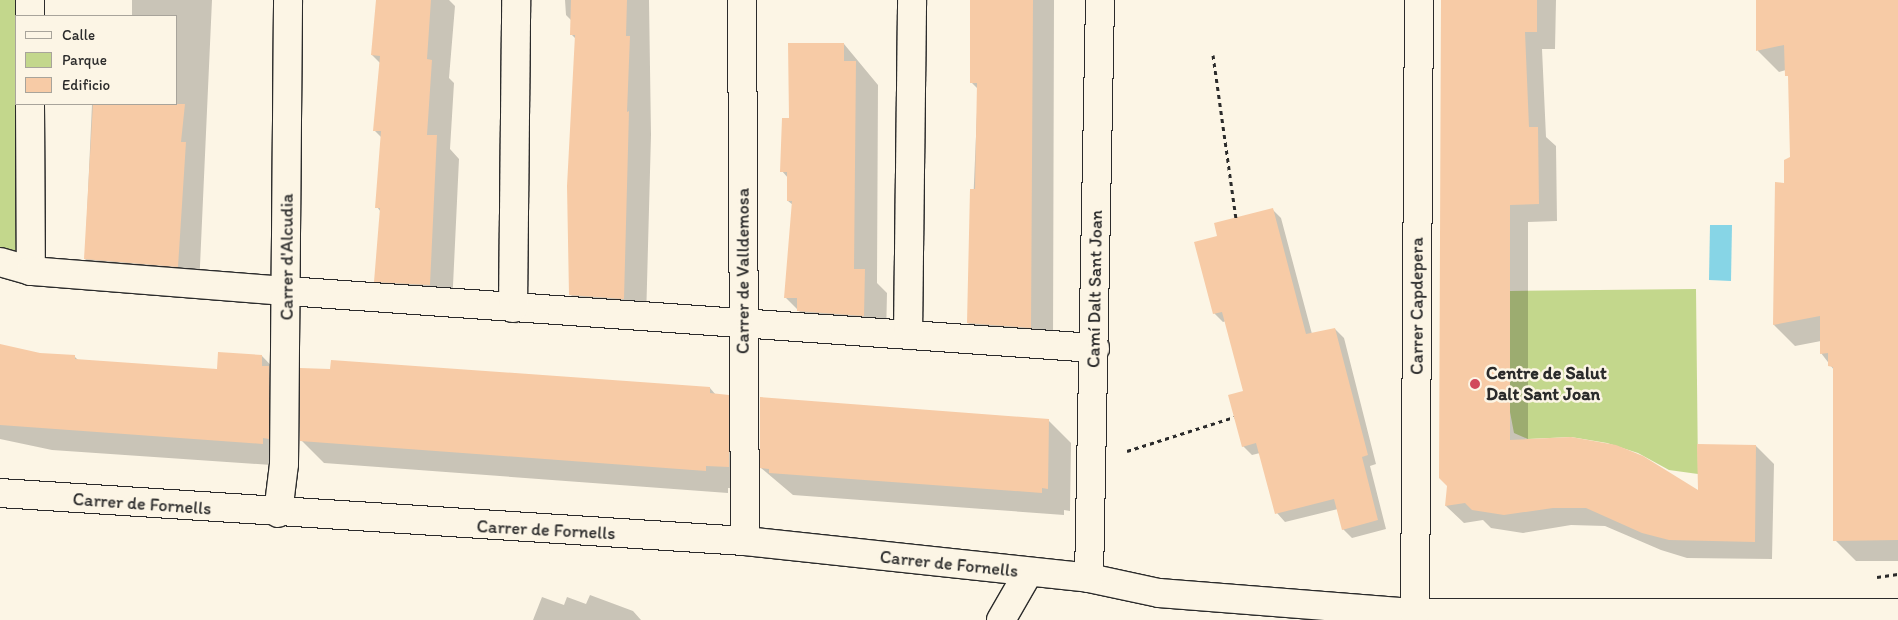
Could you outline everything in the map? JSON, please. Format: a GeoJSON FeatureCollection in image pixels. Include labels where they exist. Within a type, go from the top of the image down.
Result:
{"type":"FeatureCollection","features":[{"type":"Feature","properties":{"kind":"street"},"geometry":{"type":"LineString","coordinates":[[30,0],[30,15]]}},
{"type":"Feature","properties":{"kind":"street","name":"Carrer d'Alcudia"},"geometry":{"type":"LineString","coordinates":[[278,513],[284,464],[287,291],[288,0]]}},
{"type":"Feature","properties":{"kind":"street"},"geometry":{"type":"LineString","coordinates":[[513,308],[516,0]]}},
{"type":"Feature","properties":{"kind":"street","name":"Carrer de Valldemosa"},"geometry":{"type":"LineString","coordinates":[[742,0],[745,542]]}},
{"type":"Feature","properties":{"kind":"street"},"geometry":{"type":"LineString","coordinates":[[908,335],[912,0]]}},
{"type":"Feature","properties":{"kind":"street","name":"Camí Dalt Sant Joan"},"geometry":{"type":"LineString","coordinates":[[1089,578],[1095,348],[1100,0]]}},
{"type":"Feature","properties":{"kind":"street","name":"Carrer Capdepera"},"geometry":{"type":"LineString","coordinates":[[1415,613],[1419,0]]}},
{"type":"Feature","properties":{"kind":"street"},"geometry":{"type":"LineString","coordinates":[[30,105],[30,271]]}},
{"type":"Feature","properties":{"kind":"street"},"geometry":{"type":"LineString","coordinates":[[0,262],[30,271],[513,308],[1095,348]]}},
{"type":"Feature","properties":{"kind":"street","name":"Carrer de Fornells"},"geometry":{"type":"LineString","coordinates":[[0,494],[745,542],[1089,578],[1159,593],[1415,613],[1898,613]]}},
{"type":"Feature","properties":{"kind":"street"},"geometry":{"type":"LineString","coordinates":[[1001,620],[1028,573]]}},
{"type":"Feature","properties":{"kind":"path"},"geometry":{"type":"LineString","coordinates":[[1213,55],[1236,218]]}},
{"type":"Feature","properties":{"kind":"path"},"geometry":{"type":"LineString","coordinates":[[1124,452],[1234,418]]}},
{"type":"Feature","properties":{"kind":"green space"},"geometry":{"type":"Polygon","coordinates":[[[0,0],[17,0],[17,15],[15,15],[15,105],[17,105],[18,255],[0,250],[0,0]]]}},
{"type":"Feature","properties":{"kind":"green space"},"geometry":{"type":"Polygon","coordinates":[[[1696,289],[1698,474],[1669,470],[1638,453],[1607,443],[1571,437],[1528,439],[1514,433],[1510,412],[1510,291],[1696,289]]]}},
{"type":"Feature","properties":{"kind":"water"},"geometry":{"type":"Polygon","coordinates":[[[1710,225],[1732,225],[1731,281],[1709,280],[1710,225]]]}},
{"type":"Feature","properties":{"kind":"building"},"geometry":{"type":"Polygon","coordinates":[[[376,0],[431,0],[427,59],[432,60],[427,135],[437,135],[430,285],[374,282],[380,208],[375,208],[381,131],[373,131],[380,56],[371,55],[376,0]]]}},
{"type":"Feature","properties":{"kind":"building"},"geometry":{"type":"Polygon","coordinates":[[[571,0],[627,0],[626,36],[630,36],[624,299],[569,295],[567,186],[575,35],[570,35],[571,0]]]}},
{"type":"Feature","properties":{"kind":"building"},"geometry":{"type":"Polygon","coordinates":[[[970,0],[1033,0],[1031,328],[967,323],[970,189],[975,189],[977,83],[970,83],[970,0]]]}},
{"type":"Feature","properties":{"kind":"building"},"geometry":{"type":"Polygon","coordinates":[[[1441,0],[1537,0],[1537,32],[1525,32],[1529,127],[1538,127],[1539,204],[1510,205],[1510,440],[1571,437],[1616,445],[1643,456],[1698,490],[1697,444],[1756,445],[1755,542],[1669,540],[1642,533],[1586,508],[1553,508],[1504,515],[1472,510],[1465,503],[1445,506],[1447,486],[1439,478],[1441,0]]]}},
{"type":"Feature","properties":{"kind":"building"},"geometry":{"type":"Polygon","coordinates":[[[1756,0],[1898,0],[1898,540],[1833,541],[1833,367],[1828,366],[1828,353],[1820,354],[1820,316],[1773,325],[1775,182],[1784,183],[1784,160],[1790,157],[1788,76],[1785,76],[1784,45],[1756,51],[1756,0]]]}},
{"type":"Feature","properties":{"kind":"building"},"geometry":{"type":"Polygon","coordinates":[[[788,43],[844,43],[844,61],[856,61],[854,269],[865,269],[864,316],[797,311],[797,298],[784,298],[792,201],[787,201],[787,172],[780,172],[782,118],[789,118],[788,43]]]}},
{"type":"Feature","properties":{"kind":"building"},"geometry":{"type":"Polygon","coordinates":[[[185,104],[181,142],[186,142],[178,267],[84,259],[93,105],[185,104]]]}},
{"type":"Feature","properties":{"kind":"building"},"geometry":{"type":"Polygon","coordinates":[[[1273,208],[1306,334],[1335,328],[1368,455],[1362,457],[1378,520],[1342,530],[1334,499],[1275,514],[1256,443],[1242,447],[1228,395],[1243,391],[1222,312],[1213,314],[1194,242],[1217,236],[1214,223],[1273,208]]]}},
{"type":"Feature","properties":{"kind":"building"},"geometry":{"type":"Polygon","coordinates":[[[0,344],[40,353],[75,355],[75,359],[217,369],[218,352],[262,355],[262,366],[269,366],[269,439],[263,438],[263,444],[0,425],[0,344]]]}},
{"type":"Feature","properties":{"kind":"building"},"geometry":{"type":"Polygon","coordinates":[[[331,360],[710,387],[710,393],[729,395],[729,467],[706,466],[706,471],[300,441],[300,368],[330,369],[331,360]]]}},
{"type":"Feature","properties":{"kind":"building"},"geometry":{"type":"Polygon","coordinates":[[[760,397],[1049,419],[1048,489],[1042,488],[1042,493],[769,473],[769,469],[760,468],[760,397]]]}},
{"type":"Feature","properties":{"kind":"place","name":"Centre de Salut Dalt Sant Joan"},"geometry":{"type":"Point","coordinates":[1475,384]}}]}
